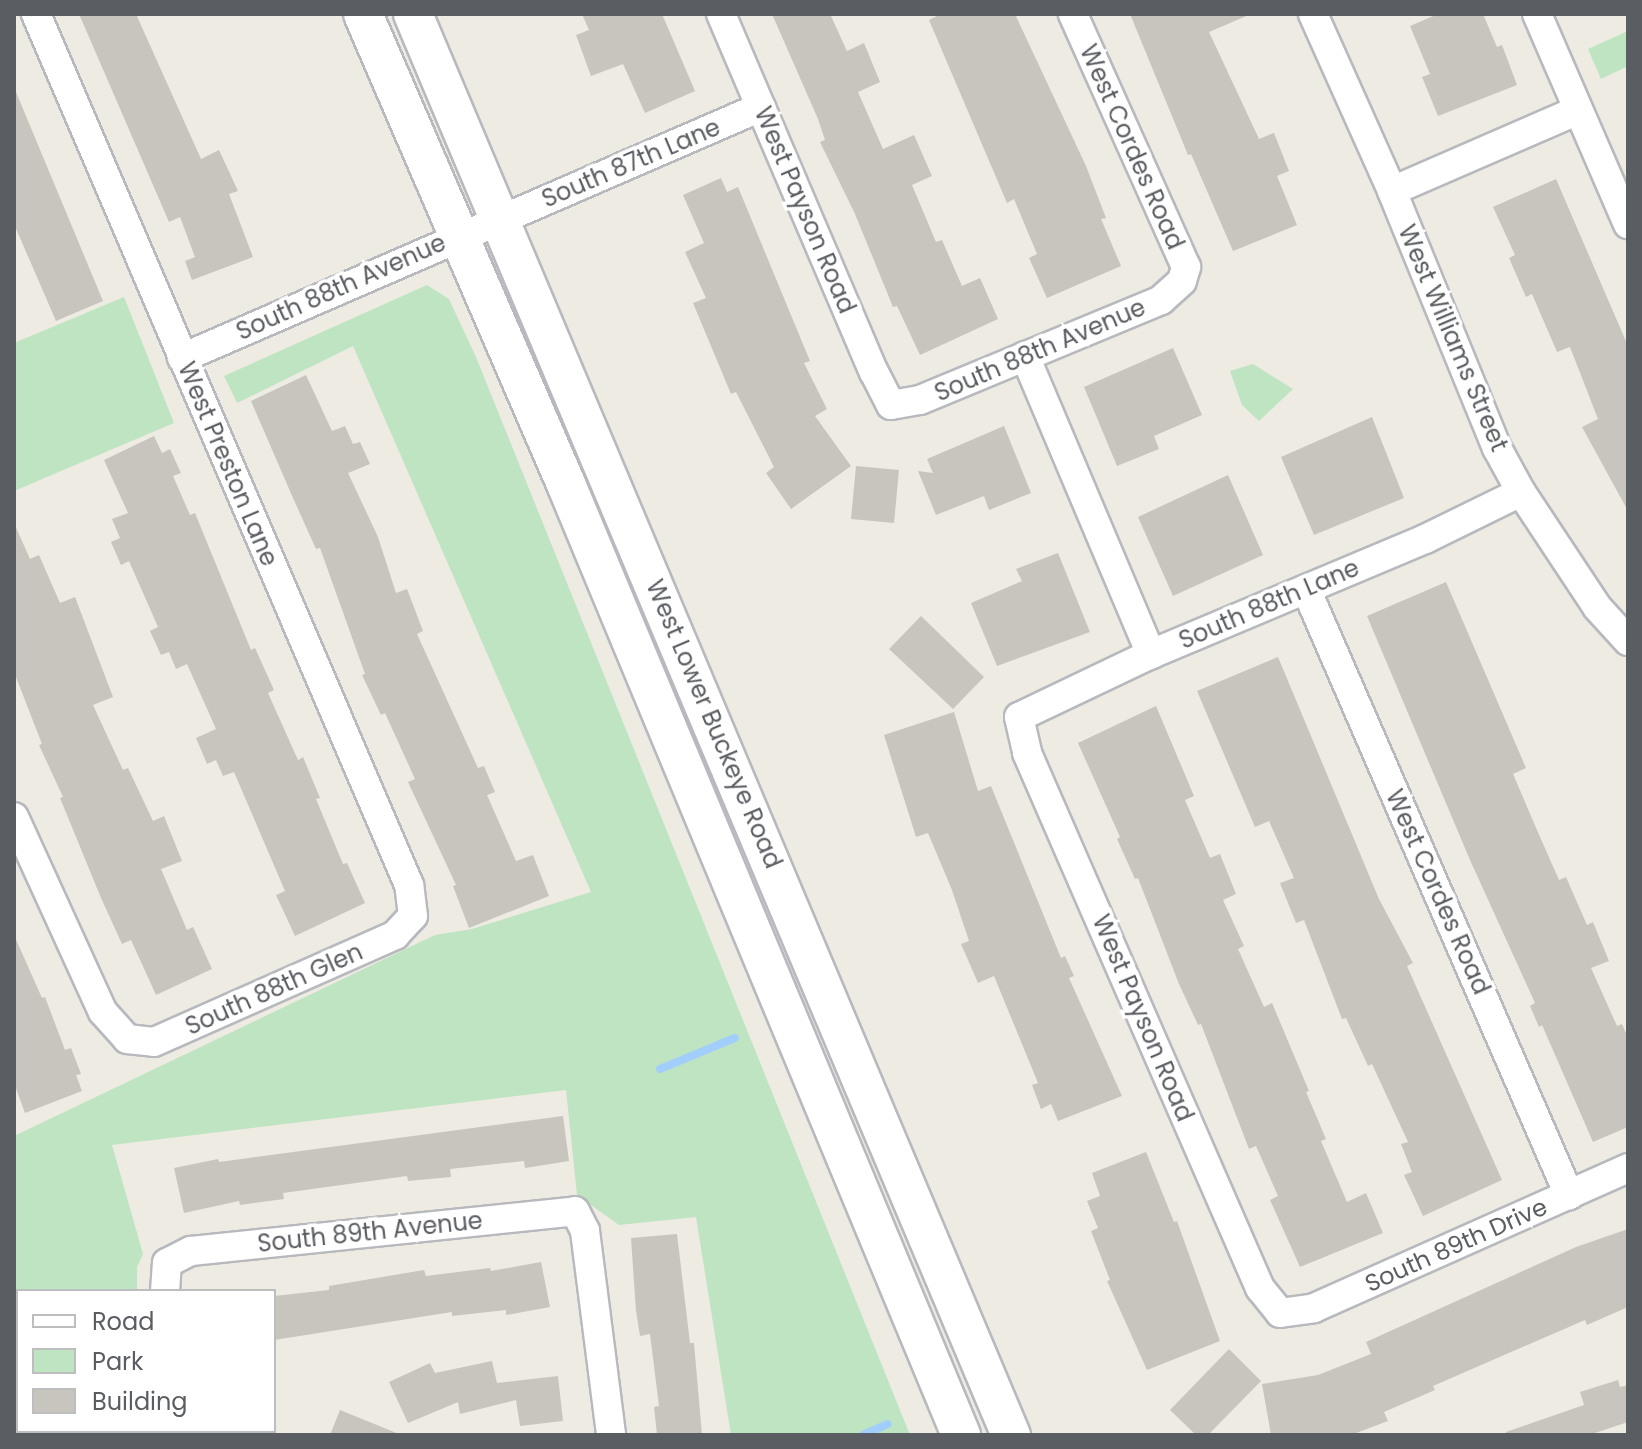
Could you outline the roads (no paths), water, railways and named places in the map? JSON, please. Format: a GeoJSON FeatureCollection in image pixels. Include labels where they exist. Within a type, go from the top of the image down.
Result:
{"type":"FeatureCollection","features":[{"type":"Feature","properties":{"kind":"main road","name":"West Lower Buckeye Road"},"geometry":{"type":"LineString","coordinates":[[363,14],[768,964],[961,1435]]}},
{"type":"Feature","properties":{"kind":"main road","name":"West Lower Buckeye Road"},"geometry":{"type":"LineString","coordinates":[[413,14],[1011,1435]]}},
{"type":"Feature","properties":{"kind":"street","name":"West Preston Lane"},"geometry":{"type":"LineString","coordinates":[[36,14],[409,885],[413,916]]}},
{"type":"Feature","properties":{"kind":"street","name":"West Payson Road"},"geometry":{"type":"LineString","coordinates":[[721,14],[891,405]]}},
{"type":"Feature","properties":{"kind":"street","name":"West Cordes Road"},"geometry":{"type":"LineString","coordinates":[[1073,14],[1186,267],[1182,281]]}},
{"type":"Feature","properties":{"kind":"street","name":"West Williams Street"},"geometry":{"type":"LineString","coordinates":[[1313,14],[1392,191],[1497,448],[1521,492],[1597,607],[1628,641]]}},
{"type":"Feature","properties":{"kind":"street"},"geometry":{"type":"LineString","coordinates":[[1537,14],[1628,224]]}},
{"type":"Feature","properties":{"kind":"street","name":"South 87th Lane"},"geometry":{"type":"LineString","coordinates":[[501,218],[761,107]]}},
{"type":"Feature","properties":{"kind":"street"},"geometry":{"type":"LineString","coordinates":[[1392,191],[1578,110]]}},
{"type":"Feature","properties":{"kind":"street","name":"South 88th Avenue"},"geometry":{"type":"LineString","coordinates":[[182,358],[501,218]]}},
{"type":"Feature","properties":{"kind":"street","name":"South 88th Avenue"},"geometry":{"type":"LineString","coordinates":[[891,405],[920,400],[1161,300],[1182,281]]}},
{"type":"Feature","properties":{"kind":"street"},"geometry":{"type":"LineString","coordinates":[[1025,356],[1151,654]]}},
{"type":"Feature","properties":{"kind":"street","name":"South 88th Lane"},"geometry":{"type":"LineString","coordinates":[[1019,717],[1151,654],[1425,539],[1521,492]]}},
{"type":"Feature","properties":{"kind":"street","name":"West Cordes Road"},"geometry":{"type":"LineString","coordinates":[[1306,589],[1569,1195]]}},
{"type":"Feature","properties":{"kind":"street","name":"West Payson Road"},"geometry":{"type":"LineString","coordinates":[[1019,717],[1027,753],[1260,1288],[1280,1313]]}},
{"type":"Feature","properties":{"kind":"street","name":"South 88th Glen"},"geometry":{"type":"LineString","coordinates":[[14,817],[103,1012],[127,1039],[154,1042],[395,935],[413,916]]}},
{"type":"Feature","properties":{"kind":"street","name":"South 89th Drive"},"geometry":{"type":"LineString","coordinates":[[1280,1313],[1314,1308],[1628,1168]]}},
{"type":"Feature","properties":{"kind":"street","name":"South 89th Avenue"},"geometry":{"type":"LineString","coordinates":[[166,1277],[191,1251],[575,1211],[585,1231],[611,1435]]}},
{"type":"Feature","properties":{"kind":"waterway"},"geometry":{"type":"LineString","coordinates":[[660,1069],[735,1038]]}},
{"type":"Feature","properties":{"kind":"waterway"},"geometry":{"type":"LineString","coordinates":[[863,1435],[888,1424]]}}]}
